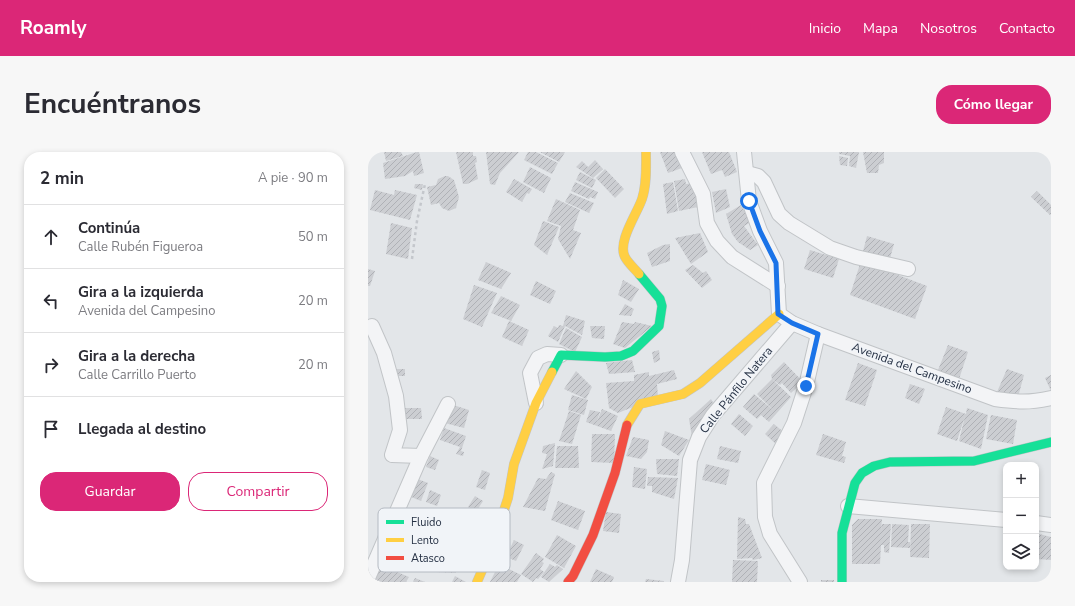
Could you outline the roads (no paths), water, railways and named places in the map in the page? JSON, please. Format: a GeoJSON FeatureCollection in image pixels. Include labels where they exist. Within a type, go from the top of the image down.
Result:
{"type":"FeatureCollection","features":[{"type":"Feature","properties":{"kind":"street"},"geometry":{"type":"LineString","coordinates":[[505,508],[514,464],[536,403],[530,374],[538,358],[547,354],[605,357],[620,356],[633,351],[659,326],[662,306],[660,299],[625,257],[624,246],[626,235],[642,198],[645,183],[646,152]]}},
{"type":"Feature","properties":{"kind":"street"},"geometry":{"type":"LineString","coordinates":[[682,152],[702,194],[707,224],[717,241],[732,257],[778,286]]}},
{"type":"Feature","properties":{"kind":"street"},"geometry":{"type":"LineString","coordinates":[[568,582],[573,576],[593,535],[615,473],[628,423],[640,404],[683,394],[700,383],[778,314],[776,263],[760,231],[749,201],[744,152]]}},
{"type":"Feature","properties":{"kind":"street"},"geometry":{"type":"LineString","coordinates":[[747,172],[758,176],[764,182],[779,214],[830,248],[856,257],[908,269]]}},
{"type":"Feature","properties":{"kind":"street","name":"Avenida del Campesino"},"geometry":{"type":"LineString","coordinates":[[778,314],[792,323],[818,334],[995,399],[1019,403],[1051,398]]}},
{"type":"Feature","properties":{"kind":"street","name":"Calle Pánfilo Natera"},"geometry":{"type":"LineString","coordinates":[[678,582],[690,460],[699,437],[713,415],[792,323]]}},
{"type":"Feature","properties":{"kind":"street"},"geometry":{"type":"LineString","coordinates":[[372,326],[384,353],[396,396],[400,430],[392,455],[421,456]]}},
{"type":"Feature","properties":{"kind":"street"},"geometry":{"type":"LineString","coordinates":[[800,582],[770,534],[765,517],[764,484],[794,423],[806,386],[818,334]]}},
{"type":"Feature","properties":{"kind":"street"},"geometry":{"type":"LineString","coordinates":[[398,508],[421,456],[448,404]]}},
{"type":"Feature","properties":{"kind":"street"},"geometry":{"type":"LineString","coordinates":[[842,582],[842,532],[855,483],[862,473],[874,466],[890,462],[974,462],[1051,442]]}},
{"type":"Feature","properties":{"kind":"street"},"geometry":{"type":"LineString","coordinates":[[848,506],[1003,520]]}},
{"type":"Feature","properties":{"kind":"street"},"geometry":{"type":"LineString","coordinates":[[1039,523],[1051,525]]}},
{"type":"Feature","properties":{"kind":"street"},"geometry":{"type":"LineString","coordinates":[[368,578],[378,555]]}},
{"type":"Feature","properties":{"kind":"street"},"geometry":{"type":"LineString","coordinates":[[477,582],[481,572]]}}]}
